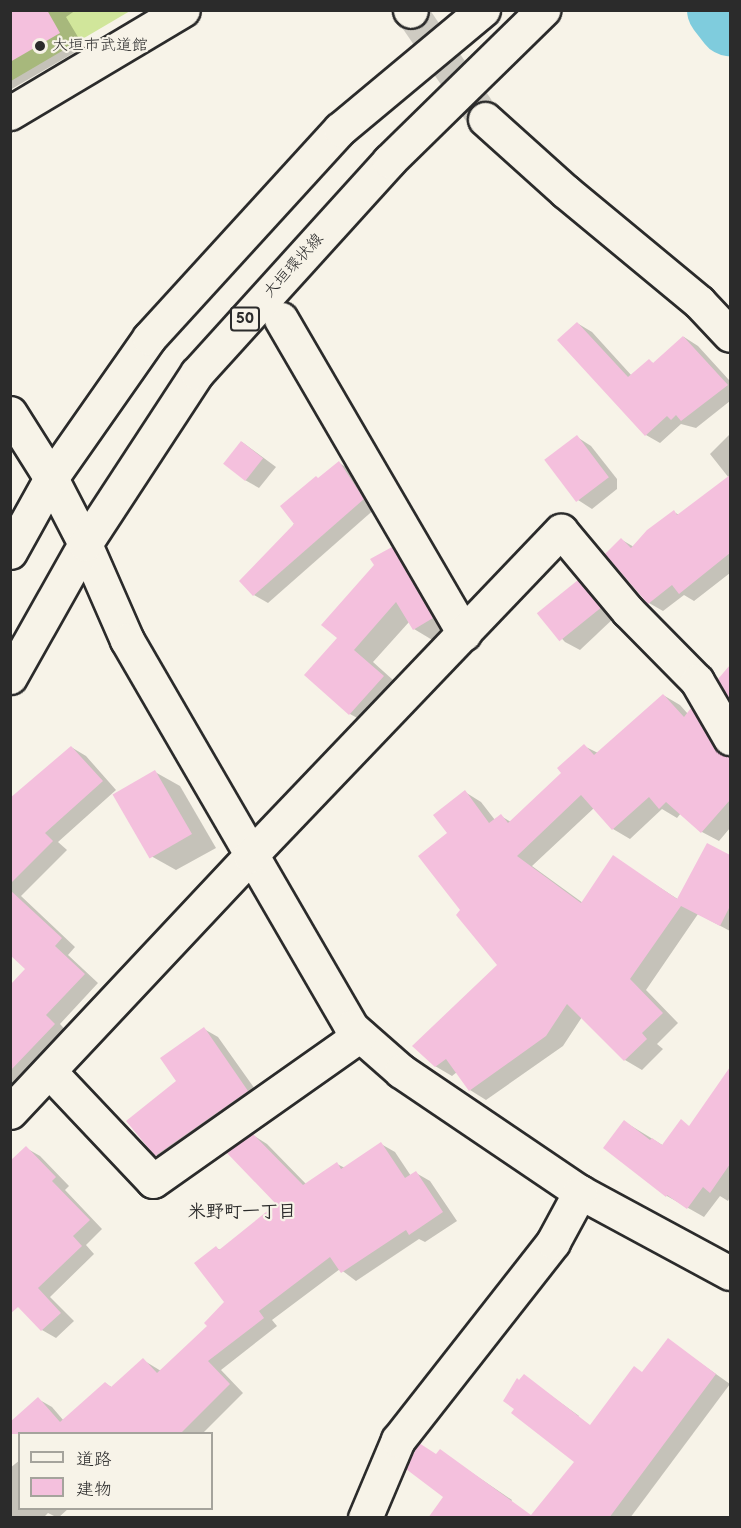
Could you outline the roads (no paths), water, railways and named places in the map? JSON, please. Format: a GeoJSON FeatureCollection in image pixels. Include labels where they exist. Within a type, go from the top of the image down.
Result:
{"type":"FeatureCollection","features":[{"type":"Feature","properties":{"kind":"street"},"geometry":{"type":"LineString","coordinates":[[10,112],[183,10]]}},
{"type":"Feature","properties":{"kind":"street"},"geometry":{"type":"LineString","coordinates":[[10,552],[51,478],[149,338],[340,129],[483,10]]}},
{"type":"Feature","properties":{"kind":"street","name":"大垣環状線"},"geometry":{"type":"LineString","coordinates":[[10,677],[85,544],[197,373],[389,161],[543,10]]}},
{"type":"Feature","properties":{"kind":"street"},"geometry":{"type":"LineString","coordinates":[[485,119],[565,191],[699,303],[730,335]]}},
{"type":"Feature","properties":{"kind":"street"},"geometry":{"type":"LineString","coordinates":[[281,319],[464,633]]}},
{"type":"Feature","properties":{"kind":"street"},"geometry":{"type":"LineString","coordinates":[[10,413],[51,478],[85,544],[127,640],[351,1027],[401,1071],[580,1192],[730,1273]]}},
{"type":"Feature","properties":{"kind":"street"},"geometry":{"type":"LineString","coordinates":[[10,1112],[250,856],[561,531],[628,611],[697,681],[730,738]]}},
{"type":"Feature","properties":{"kind":"street"},"geometry":{"type":"LineString","coordinates":[[49,1071],[153,1181],[360,1035]]}},
{"type":"Feature","properties":{"kind":"street"},"geometry":{"type":"LineString","coordinates":[[365,1518],[398,1440],[553,1242],[580,1192]]}},
{"type":"Feature","properties":{"kind":"waterway"},"geometry":{"type":"LineString","coordinates":[[719,10],[730,24]]}},
{"type":"Feature","properties":{"kind":"tunnel"},"geometry":{"type":"LineString","coordinates":[[411,11],[485,119]]}},
{"type":"Feature","properties":{"kind":"place","name":"大垣市武道館"},"geometry":{"type":"Point","coordinates":[40,46]}},
{"type":"Feature","properties":{"kind":"district","name":"米野町一丁目"},"geometry":{"type":"Point","coordinates":[242,1212]}}]}
